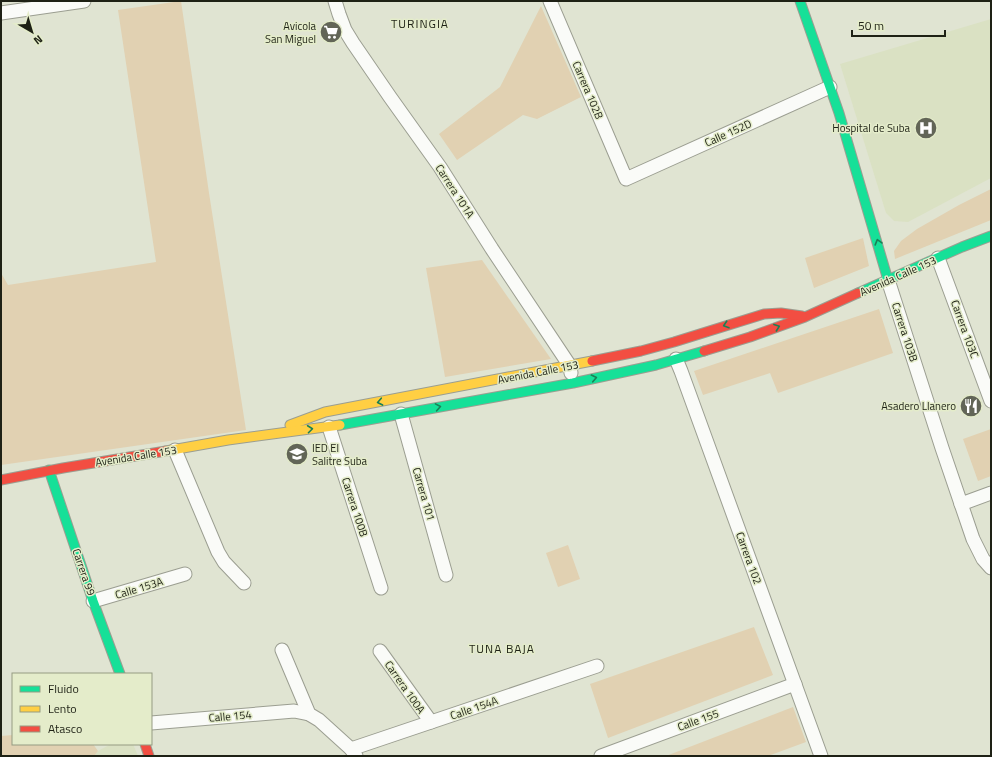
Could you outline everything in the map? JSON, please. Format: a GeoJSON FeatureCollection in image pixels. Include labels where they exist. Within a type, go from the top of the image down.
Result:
{"type":"FeatureCollection","features":[{"type":"Feature","properties":{"kind":"main road","name":"Carrera 103B"},"geometry":{"type":"LineString","coordinates":[[800,1],[839,113],[888,280]]}},
{"type":"Feature","properties":{"kind":"main road","name":"Avenida Calle 153"},"geometry":{"type":"LineString","coordinates":[[1,480],[49,470],[272,434],[330,427],[572,383],[656,365],[750,337],[805,317],[991,236]]}},
{"type":"Feature","properties":{"kind":"main road","name":"Avenida Calle 153"},"geometry":{"type":"LineString","coordinates":[[272,434],[307,418],[325,412],[570,366],[652,348],[764,314],[781,313],[805,317]]}},
{"type":"Feature","properties":{"kind":"main road","name":"Carrera 99"},"geometry":{"type":"LineString","coordinates":[[49,470],[120,673]]}},
{"type":"Feature","properties":{"kind":"main road"},"geometry":{"type":"LineString","coordinates":[[145,745],[150,756]]}},
{"type":"Feature","properties":{"kind":"street"},"geometry":{"type":"LineString","coordinates":[[1,13],[84,1]]}},
{"type":"Feature","properties":{"kind":"street","name":"Carrera 101A"},"geometry":{"type":"LineString","coordinates":[[336,1],[345,30],[353,43],[440,167],[492,249],[570,366],[572,383]]}},
{"type":"Feature","properties":{"kind":"street","name":"Carrera 102B"},"geometry":{"type":"LineString","coordinates":[[550,1],[626,180]]}},
{"type":"Feature","properties":{"kind":"street","name":"Calle 152D"},"geometry":{"type":"LineString","coordinates":[[626,180],[830,87]]}},
{"type":"Feature","properties":{"kind":"street","name":"Carrera 103C"},"geometry":{"type":"LineString","coordinates":[[938,258],[991,401]]}},
{"type":"Feature","properties":{"kind":"street","name":"Carrera 103B"},"geometry":{"type":"LineString","coordinates":[[888,280],[942,448],[973,538],[983,558],[991,568]]}},
{"type":"Feature","properties":{"kind":"street","name":"Carrera 102"},"geometry":{"type":"LineString","coordinates":[[676,359],[822,756]]}},
{"type":"Feature","properties":{"kind":"street","name":"Carrera 101"},"geometry":{"type":"LineString","coordinates":[[402,414],[446,575]]}},
{"type":"Feature","properties":{"kind":"street","name":"Carrera 100B"},"geometry":{"type":"LineString","coordinates":[[330,427],[381,588]]}},
{"type":"Feature","properties":{"kind":"street"},"geometry":{"type":"LineString","coordinates":[[175,450],[218,552],[224,562],[244,582]]}},
{"type":"Feature","properties":{"kind":"street"},"geometry":{"type":"LineString","coordinates":[[961,504],[991,493]]}},
{"type":"Feature","properties":{"kind":"street","name":"Calle 153A"},"geometry":{"type":"LineString","coordinates":[[94,602],[185,574]]}},
{"type":"Feature","properties":{"kind":"street"},"geometry":{"type":"LineString","coordinates":[[282,650],[309,714],[319,720],[353,753]]}},
{"type":"Feature","properties":{"kind":"street","name":"Carrera 100A"},"geometry":{"type":"LineString","coordinates":[[380,651],[431,722]]}},
{"type":"Feature","properties":{"kind":"street","name":"Calle 154A"},"geometry":{"type":"LineString","coordinates":[[353,753],[431,722],[597,666]]}},
{"type":"Feature","properties":{"kind":"street","name":"Calle 155"},"geometry":{"type":"LineString","coordinates":[[604,755],[795,684]]}},
{"type":"Feature","properties":{"kind":"street","name":"Calle 154"},"geometry":{"type":"LineString","coordinates":[[152,723],[294,711],[309,714]]}},
{"type":"Feature","properties":{"kind":"shaded area"},"geometry":{"type":"Polygon","coordinates":[[[181,1],[246,430],[1,465],[1,273],[8,285],[156,262],[118,10],[181,1]]]}},
{"type":"Feature","properties":{"kind":"shaded area"},"geometry":{"type":"Polygon","coordinates":[[[541,6],[581,97],[537,119],[523,115],[457,160],[439,134],[500,87],[541,6]]]}},
{"type":"Feature","properties":{"kind":"shaded area","name":"Hospital de Suba"},"geometry":{"type":"Polygon","coordinates":[[[991,19],[991,178],[908,222],[894,221],[886,213],[840,64],[991,19]]]}},
{"type":"Feature","properties":{"kind":"shaded area"},"geometry":{"type":"Polygon","coordinates":[[[991,189],[991,220],[895,259],[894,251],[901,241],[917,229],[991,189]]]}},
{"type":"Feature","properties":{"kind":"shaded area"},"geometry":{"type":"Polygon","coordinates":[[[863,238],[869,266],[814,288],[805,258],[863,238]]]}},
{"type":"Feature","properties":{"kind":"shaded area"},"geometry":{"type":"Polygon","coordinates":[[[482,260],[551,359],[445,377],[426,268],[482,260]]]}},
{"type":"Feature","properties":{"kind":"shaded area"},"geometry":{"type":"Polygon","coordinates":[[[879,309],[893,353],[778,393],[770,373],[703,395],[694,371],[879,309]]]}},
{"type":"Feature","properties":{"kind":"shaded area"},"geometry":{"type":"Polygon","coordinates":[[[991,429],[991,476],[978,481],[963,439],[991,429]]]}},
{"type":"Feature","properties":{"kind":"shaded area"},"geometry":{"type":"Polygon","coordinates":[[[568,545],[580,579],[558,587],[546,553],[568,545]]]}},
{"type":"Feature","properties":{"kind":"shaded area"},"geometry":{"type":"Polygon","coordinates":[[[754,627],[773,675],[608,738],[590,684],[754,627]]]}},
{"type":"Feature","properties":{"kind":"shaded area"},"geometry":{"type":"Polygon","coordinates":[[[793,707],[806,742],[768,756],[666,756],[793,707]]]}},
{"type":"Feature","properties":{"kind":"shaded area"},"geometry":{"type":"Polygon","coordinates":[[[12,735],[12,745],[94,745],[98,751],[94,756],[1,756],[1,736],[12,735]]]}},
{"type":"Feature","properties":{"kind":"shaded area"},"geometry":{"type":"Polygon","coordinates":[[[109,745],[133,745],[138,756],[94,756],[98,751],[109,745]]]}},
{"type":"Feature","properties":{"kind":"traffic: fast"},"geometry":{"type":"LineString","coordinates":[[800,1],[839,113],[888,280]]}},
{"type":"Feature","properties":{"kind":"traffic: fast"},"geometry":{"type":"LineString","coordinates":[[858,293],[962,247],[991,236]]}},
{"type":"Feature","properties":{"kind":"traffic: fast"},"geometry":{"type":"LineString","coordinates":[[340,425],[573,383],[656,365],[704,351]]}},
{"type":"Feature","properties":{"kind":"traffic: fast"},"geometry":{"type":"LineString","coordinates":[[49,470],[93,601],[120,673]]}},
{"type":"Feature","properties":{"kind":"traffic: slow"},"geometry":{"type":"LineString","coordinates":[[290,425],[325,412],[592,361]]}},
{"type":"Feature","properties":{"kind":"traffic: slow"},"geometry":{"type":"LineString","coordinates":[[166,451],[228,440],[340,425]]}},
{"type":"Feature","properties":{"kind":"traffic: jam"},"geometry":{"type":"LineString","coordinates":[[704,351],[750,337],[805,317],[858,293]]}},
{"type":"Feature","properties":{"kind":"traffic: jam"},"geometry":{"type":"LineString","coordinates":[[592,361],[641,351],[674,342],[764,314],[781,313],[802,316]]}},
{"type":"Feature","properties":{"kind":"traffic: jam"},"geometry":{"type":"LineString","coordinates":[[1,480],[166,451]]}},
{"type":"Feature","properties":{"kind":"traffic: jam"},"geometry":{"type":"LineString","coordinates":[[145,745],[149,756]]}},
{"type":"Feature","properties":{"kind":"place","name":"Avicola San Miguel"},"geometry":{"type":"Point","coordinates":[331,32]}},
{"type":"Feature","properties":{"kind":"place","name":"Hospital de Suba"},"geometry":{"type":"Point","coordinates":[926,128]}},
{"type":"Feature","properties":{"kind":"place","name":"Asadero Llanero"},"geometry":{"type":"Point","coordinates":[971,406]}},
{"type":"Feature","properties":{"kind":"place","name":"IED El Salitre Suba"},"geometry":{"type":"Point","coordinates":[297,454]}},
{"type":"Feature","properties":{"kind":"district","name":"TURINGIA"},"geometry":{"type":"Point","coordinates":[420,23]}},
{"type":"Feature","properties":{"kind":"district","name":"TUNA BAJA"},"geometry":{"type":"Point","coordinates":[502,648]}}]}
